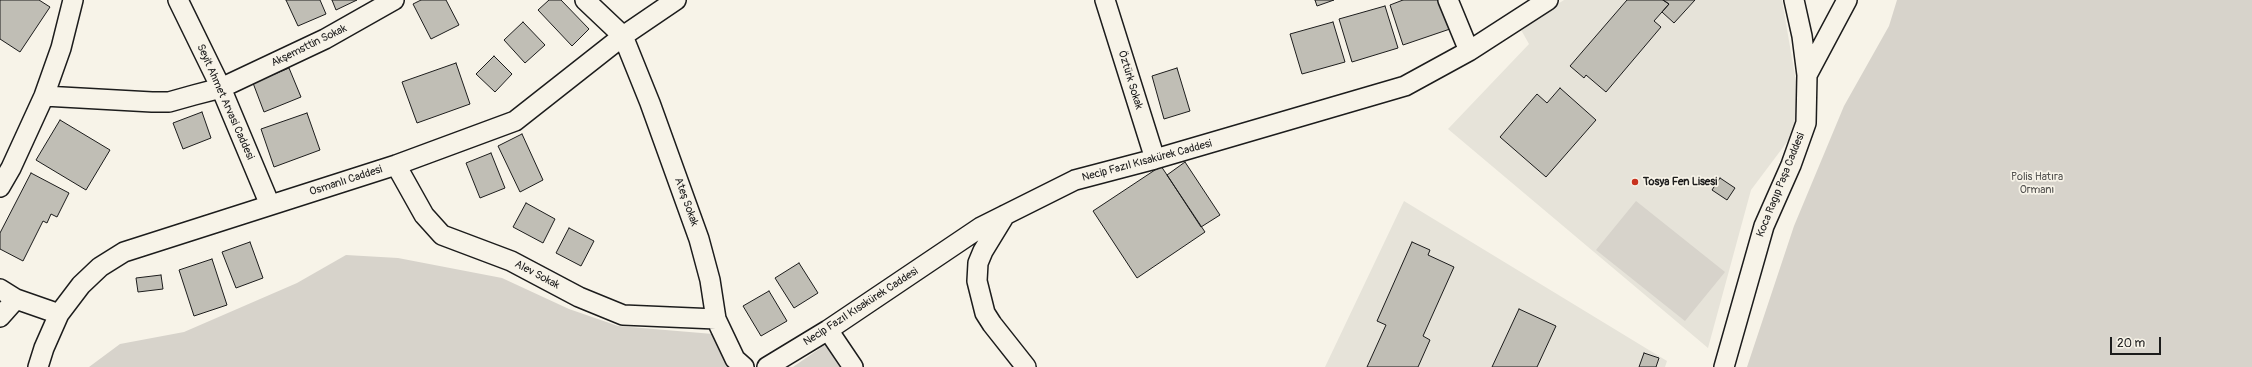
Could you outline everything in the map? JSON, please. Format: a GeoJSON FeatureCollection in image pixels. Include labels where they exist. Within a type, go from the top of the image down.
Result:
{"type":"FeatureCollection","features":[{"type":"Feature","properties":{"kind":"street"},"geometry":{"type":"LineString","coordinates":[[0,187],[11,168],[44,96],[61,48],[73,0]]}},
{"type":"Feature","properties":{"kind":"street","name":"Seyit Ahmet Arvasi Caddesi"},"geometry":{"type":"LineString","coordinates":[[178,0],[221,88],[270,205]]}},
{"type":"Feature","properties":{"kind":"street","name":"Akşemsttin Sokak"},"geometry":{"type":"LineString","coordinates":[[44,96],[169,102],[221,88],[325,39],[394,0]]}},
{"type":"Feature","properties":{"kind":"street"},"geometry":{"type":"LineString","coordinates":[[585,0],[624,36]]}},
{"type":"Feature","properties":{"kind":"street","name":"Osmanlı Caddesi"},"geometry":{"type":"LineString","coordinates":[[38,367],[44,348],[59,314],[81,285],[100,267],[124,252],[396,165],[484,134],[515,121],[624,36],[676,0]]}},
{"type":"Feature","properties":{"kind":"street","name":"Öztürk Sokak"},"geometry":{"type":"LineString","coordinates":[[1105,0],[1155,159]]}},
{"type":"Feature","properties":{"kind":"street"},"geometry":{"type":"LineString","coordinates":[[1448,0],[1469,51]]}},
{"type":"Feature","properties":{"kind":"street","name":"Necip Fazıl Kısakürek Caddesi"},"geometry":{"type":"LineString","coordinates":[[768,367],[828,330],[982,227],[1075,180],[1155,159],[1405,86],[1469,51],[1548,0]]}},
{"type":"Feature","properties":{"kind":"street","name":"Koca Ragıp Paşa Caddesi"},"geometry":{"type":"LineString","coordinates":[[1724,367],[1764,226],[1791,165],[1806,123],[1807,75],[1802,36],[1794,0]]}},
{"type":"Feature","properties":{"kind":"street"},"geometry":{"type":"LineString","coordinates":[[1807,75],[1847,0]]}},
{"type":"Feature","properties":{"kind":"street","name":"Ateş Sokak"},"geometry":{"type":"LineString","coordinates":[[624,36],[699,239],[710,280],[716,319],[735,359],[744,367]]}},
{"type":"Feature","properties":{"kind":"street","name":"Alev Sokak"},"geometry":{"type":"LineString","coordinates":[[396,165],[424,215],[442,235],[511,261],[579,297],[623,315],[716,319]]}},
{"type":"Feature","properties":{"kind":"street"},"geometry":{"type":"LineString","coordinates":[[1005,215],[983,251],[978,263],[977,281],[985,313],[1026,367]]}},
{"type":"Feature","properties":{"kind":"street"},"geometry":{"type":"LineString","coordinates":[[0,317],[8,294],[59,314]]}},
{"type":"Feature","properties":{"kind":"street"},"geometry":{"type":"LineString","coordinates":[[828,330],[853,367]]}},
{"type":"Feature","properties":{"kind":"shaded area","name":"Tosya Fen Lisesi"},"geometry":{"type":"Polygon","coordinates":[[[1564,0],[1782,0],[1799,99],[1796,130],[1751,190],[1708,348],[1448,129],[1529,44],[1520,28],[1564,0]]]}},
{"type":"Feature","properties":{"kind":"shaded area"},"geometry":{"type":"Polygon","coordinates":[[[1404,201],[1667,361],[1665,367],[1325,367],[1404,201]]]}},
{"type":"Feature","properties":{"kind":"green space","name":"Polis Hatıra Ormanı"},"geometry":{"type":"Polygon","coordinates":[[[1897,0],[2252,0],[2252,367],[1747,367],[1794,226],[1844,106],[1889,26],[1897,0]]]}},
{"type":"Feature","properties":{"kind":"green space"},"geometry":{"type":"Polygon","coordinates":[[[1636,201],[1725,272],[1685,321],[1596,250],[1636,201]]]}},
{"type":"Feature","properties":{"kind":"green space"},"geometry":{"type":"Polygon","coordinates":[[[346,255],[398,258],[502,278],[569,309],[618,326],[713,334],[729,367],[89,367],[120,344],[184,332],[297,283],[346,255]]]}},
{"type":"Feature","properties":{"kind":"green space"},"geometry":{"type":"Polygon","coordinates":[[[826,344],[841,367],[793,367],[826,344]]]}},
{"type":"Feature","properties":{"kind":"building"},"geometry":{"type":"Polygon","coordinates":[[[0,0],[39,0],[50,7],[20,52],[0,39],[0,0]]]}},
{"type":"Feature","properties":{"kind":"building"},"geometry":{"type":"Polygon","coordinates":[[[286,0],[320,0],[326,14],[298,26],[286,0]]]}},
{"type":"Feature","properties":{"kind":"building"},"geometry":{"type":"Polygon","coordinates":[[[332,0],[357,0],[336,10],[332,0]]]}},
{"type":"Feature","properties":{"kind":"building"},"geometry":{"type":"Polygon","coordinates":[[[421,0],[446,0],[459,25],[431,39],[413,4],[421,0]]]}},
{"type":"Feature","properties":{"kind":"building"},"geometry":{"type":"Polygon","coordinates":[[[549,0],[561,0],[589,29],[572,46],[538,10],[549,0]]]}},
{"type":"Feature","properties":{"kind":"building"},"geometry":{"type":"Polygon","coordinates":[[[1315,0],[1334,0],[1317,6],[1315,0]]]}},
{"type":"Feature","properties":{"kind":"building"},"geometry":{"type":"Polygon","coordinates":[[[1403,0],[1440,0],[1450,29],[1403,45],[1390,5],[1403,0]]]}},
{"type":"Feature","properties":{"kind":"building"},"geometry":{"type":"Polygon","coordinates":[[[1627,0],[1663,0],[1669,4],[1654,21],[1661,27],[1606,92],[1586,75],[1584,78],[1570,66],[1627,0]]]}},
{"type":"Feature","properties":{"kind":"building"},"geometry":{"type":"Polygon","coordinates":[[[1663,0],[1695,0],[1674,23],[1662,12],[1669,4],[1663,0]]]}},
{"type":"Feature","properties":{"kind":"building"},"geometry":{"type":"Polygon","coordinates":[[[1385,6],[1398,48],[1352,62],[1339,19],[1385,6]]]}},
{"type":"Feature","properties":{"kind":"building"},"geometry":{"type":"Polygon","coordinates":[[[523,22],[545,45],[525,63],[504,40],[523,22]]]}},
{"type":"Feature","properties":{"kind":"building"},"geometry":{"type":"Polygon","coordinates":[[[1333,22],[1345,62],[1302,74],[1290,34],[1333,22]]]}},
{"type":"Feature","properties":{"kind":"building"},"geometry":{"type":"Polygon","coordinates":[[[494,56],[512,74],[495,92],[476,74],[494,56]]]}},
{"type":"Feature","properties":{"kind":"building"},"geometry":{"type":"Polygon","coordinates":[[[456,63],[470,104],[417,123],[402,82],[456,63]]]}},
{"type":"Feature","properties":{"kind":"building"},"geometry":{"type":"Polygon","coordinates":[[[289,68],[301,97],[264,112],[253,83],[289,68]]]}},
{"type":"Feature","properties":{"kind":"building"},"geometry":{"type":"Polygon","coordinates":[[[1177,68],[1190,111],[1164,119],[1152,76],[1177,68]]]}},
{"type":"Feature","properties":{"kind":"building"},"geometry":{"type":"Polygon","coordinates":[[[1560,88],[1596,120],[1546,177],[1500,137],[1537,94],[1547,103],[1560,88]]]}},
{"type":"Feature","properties":{"kind":"building"},"geometry":{"type":"Polygon","coordinates":[[[202,112],[211,138],[183,149],[173,123],[202,112]]]}},
{"type":"Feature","properties":{"kind":"building"},"geometry":{"type":"Polygon","coordinates":[[[307,113],[320,150],[274,167],[261,129],[307,113]]]}},
{"type":"Feature","properties":{"kind":"building"},"geometry":{"type":"Polygon","coordinates":[[[60,120],[110,150],[86,190],[36,160],[60,120]]]}},
{"type":"Feature","properties":{"kind":"building"},"geometry":{"type":"Polygon","coordinates":[[[522,134],[543,180],[520,192],[498,146],[522,134]]]}},
{"type":"Feature","properties":{"kind":"building"},"geometry":{"type":"Polygon","coordinates":[[[491,153],[505,188],[480,198],[466,163],[491,153]]]}},
{"type":"Feature","properties":{"kind":"building"},"geometry":{"type":"Polygon","coordinates":[[[1185,162],[1220,215],[1201,227],[1167,175],[1185,162]]]}},
{"type":"Feature","properties":{"kind":"building"},"geometry":{"type":"Polygon","coordinates":[[[1161,166],[1205,232],[1137,278],[1093,211],[1161,166]]]}},
{"type":"Feature","properties":{"kind":"building"},"geometry":{"type":"Polygon","coordinates":[[[31,173],[69,193],[57,217],[51,214],[47,223],[43,221],[23,261],[0,249],[0,233],[31,173]]]}},
{"type":"Feature","properties":{"kind":"building"},"geometry":{"type":"Polygon","coordinates":[[[1720,178],[1735,188],[1727,200],[1712,190],[1720,178]]]}},
{"type":"Feature","properties":{"kind":"building"},"geometry":{"type":"Polygon","coordinates":[[[526,203],[555,219],[543,243],[513,227],[526,203]]]}},
{"type":"Feature","properties":{"kind":"building"},"geometry":{"type":"Polygon","coordinates":[[[569,228],[594,241],[581,266],[556,253],[569,228]]]}},
{"type":"Feature","properties":{"kind":"building"},"geometry":{"type":"Polygon","coordinates":[[[250,242],[263,278],[236,288],[222,252],[250,242]]]}},
{"type":"Feature","properties":{"kind":"building"},"geometry":{"type":"Polygon","coordinates":[[[1412,242],[1430,250],[1428,255],[1454,267],[1423,336],[1430,340],[1418,367],[1367,367],[1386,325],[1377,321],[1412,242]]]}},
{"type":"Feature","properties":{"kind":"building"},"geometry":{"type":"Polygon","coordinates":[[[212,259],[227,305],[194,316],[179,270],[212,259]]]}},
{"type":"Feature","properties":{"kind":"building"},"geometry":{"type":"Polygon","coordinates":[[[799,263],[818,293],[794,308],[775,278],[799,263]]]}},
{"type":"Feature","properties":{"kind":"building"},"geometry":{"type":"Polygon","coordinates":[[[161,275],[163,289],[138,292],[136,278],[161,275]]]}},
{"type":"Feature","properties":{"kind":"building"},"geometry":{"type":"Polygon","coordinates":[[[769,291],[787,321],[761,336],[743,306],[769,291]]]}},
{"type":"Feature","properties":{"kind":"building"},"geometry":{"type":"Polygon","coordinates":[[[1519,309],[1556,326],[1537,367],[1492,367],[1519,309]]]}},
{"type":"Feature","properties":{"kind":"building"},"geometry":{"type":"Polygon","coordinates":[[[1644,353],[1659,358],[1656,367],[1639,367],[1644,353]]]}},
{"type":"Feature","properties":{"kind":"place","name":"Tosya Fen Lisesi"},"geometry":{"type":"Point","coordinates":[1635,182]}}]}
